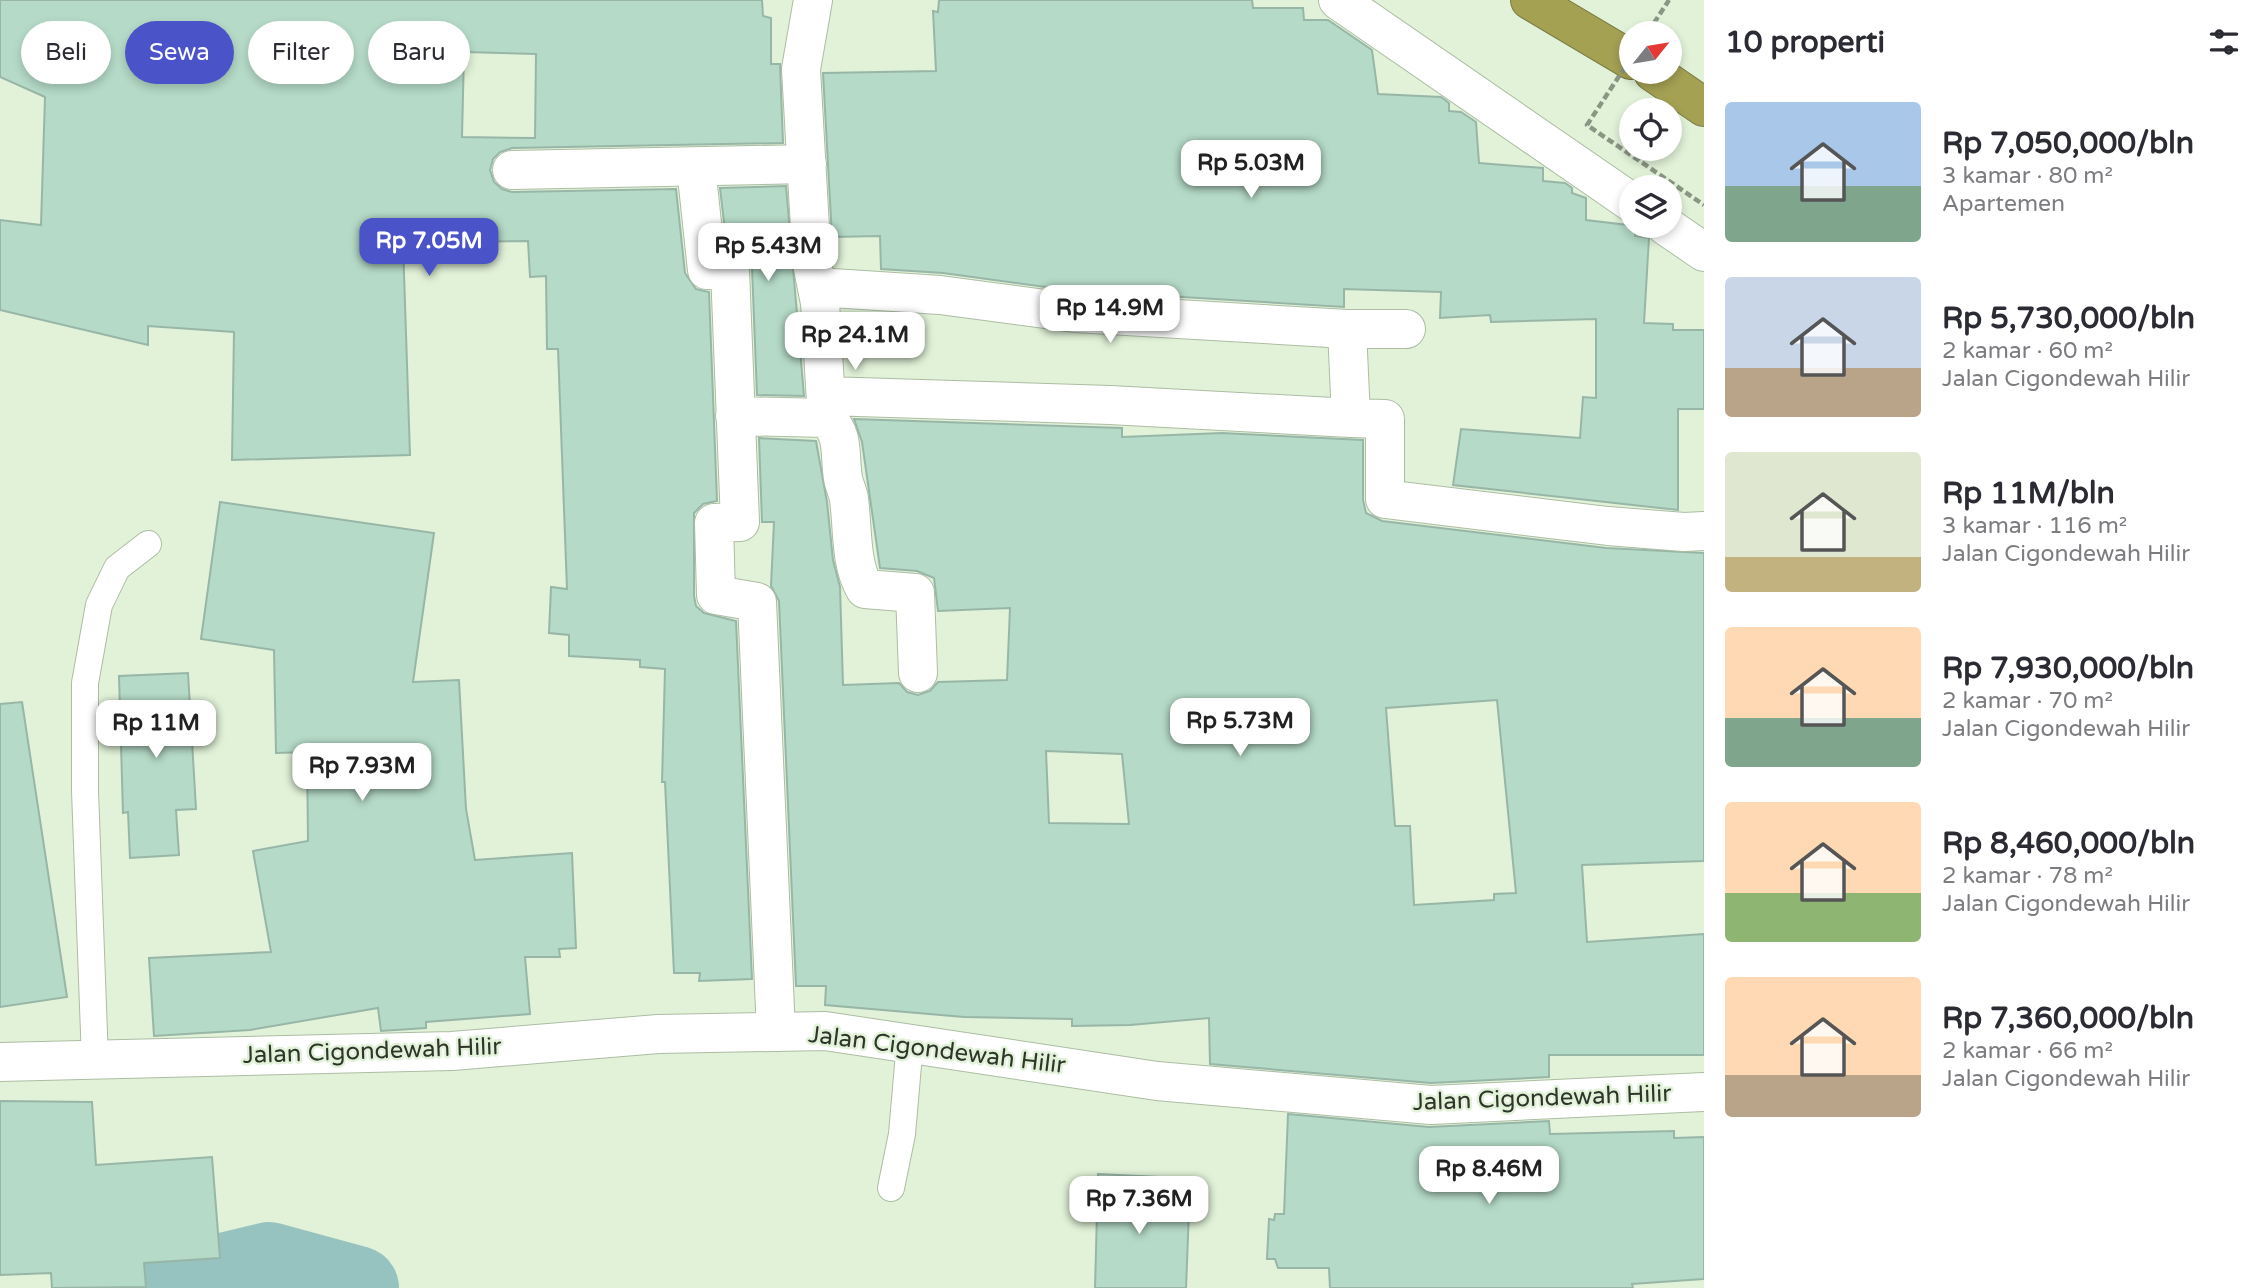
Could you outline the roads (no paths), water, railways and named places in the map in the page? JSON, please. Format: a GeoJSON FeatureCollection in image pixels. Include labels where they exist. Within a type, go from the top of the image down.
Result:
{"type":"FeatureCollection","features":[{"type":"Feature","properties":{"kind":"highway"},"geometry":{"type":"LineString","coordinates":[[1530,0],[1619,51]]}},
{"type":"Feature","properties":{"kind":"highway"},"geometry":{"type":"LineString","coordinates":[[1550,0],[1619,49]]}},
{"type":"Feature","properties":{"kind":"highway"},"geometry":{"type":"LineString","coordinates":[[1669,84],[1704,107]]}},
{"type":"Feature","properties":{"kind":"street"},"geometry":{"type":"LineString","coordinates":[[813,0],[801,69],[812,263],[817,287],[826,407],[842,444],[843,479],[849,495],[857,576],[865,589],[915,593],[918,673]]}},
{"type":"Feature","properties":{"kind":"street"},"geometry":{"type":"LineString","coordinates":[[1338,0],[1619,194]]}},
{"type":"Feature","properties":{"kind":"street"},"geometry":{"type":"LineString","coordinates":[[512,170],[807,164]]}},
{"type":"Feature","properties":{"kind":"street"},"geometry":{"type":"LineString","coordinates":[[696,167],[707,270],[730,270],[740,522],[713,523],[716,595],[757,602],[776,1032]]}},
{"type":"Feature","properties":{"kind":"street"},"geometry":{"type":"LineString","coordinates":[[1682,237],[1704,252]]}},
{"type":"Feature","properties":{"kind":"street"},"geometry":{"type":"LineString","coordinates":[[817,287],[940,295],[1075,313],[1347,329],[1406,329]]}},
{"type":"Feature","properties":{"kind":"street"},"geometry":{"type":"LineString","coordinates":[[1347,329],[1351,418]]}},
{"type":"Feature","properties":{"kind":"street"},"geometry":{"type":"LineString","coordinates":[[735,416],[826,407],[1110,405],[1385,419],[1385,499],[1608,526],[1704,531]]}},
{"type":"Feature","properties":{"kind":"street","name":"Jalan Cigondewah Hilir"},"geometry":{"type":"LineString","coordinates":[[0,1062],[452,1051],[659,1034],[825,1031],[1157,1081],[1431,1105],[1704,1092]]}},
{"type":"Feature","properties":{"kind":"lane"},"geometry":{"type":"LineString","coordinates":[[95,1060],[85,790],[85,683],[99,605],[117,568],[148,544]]}},
{"type":"Feature","properties":{"kind":"lane"},"geometry":{"type":"LineString","coordinates":[[891,1188],[902,1134],[910,1042]]}},
{"type":"Feature","properties":{"kind":"waterway"},"geometry":{"type":"LineString","coordinates":[[169,1288],[269,1264],[357,1288]]}}]}
